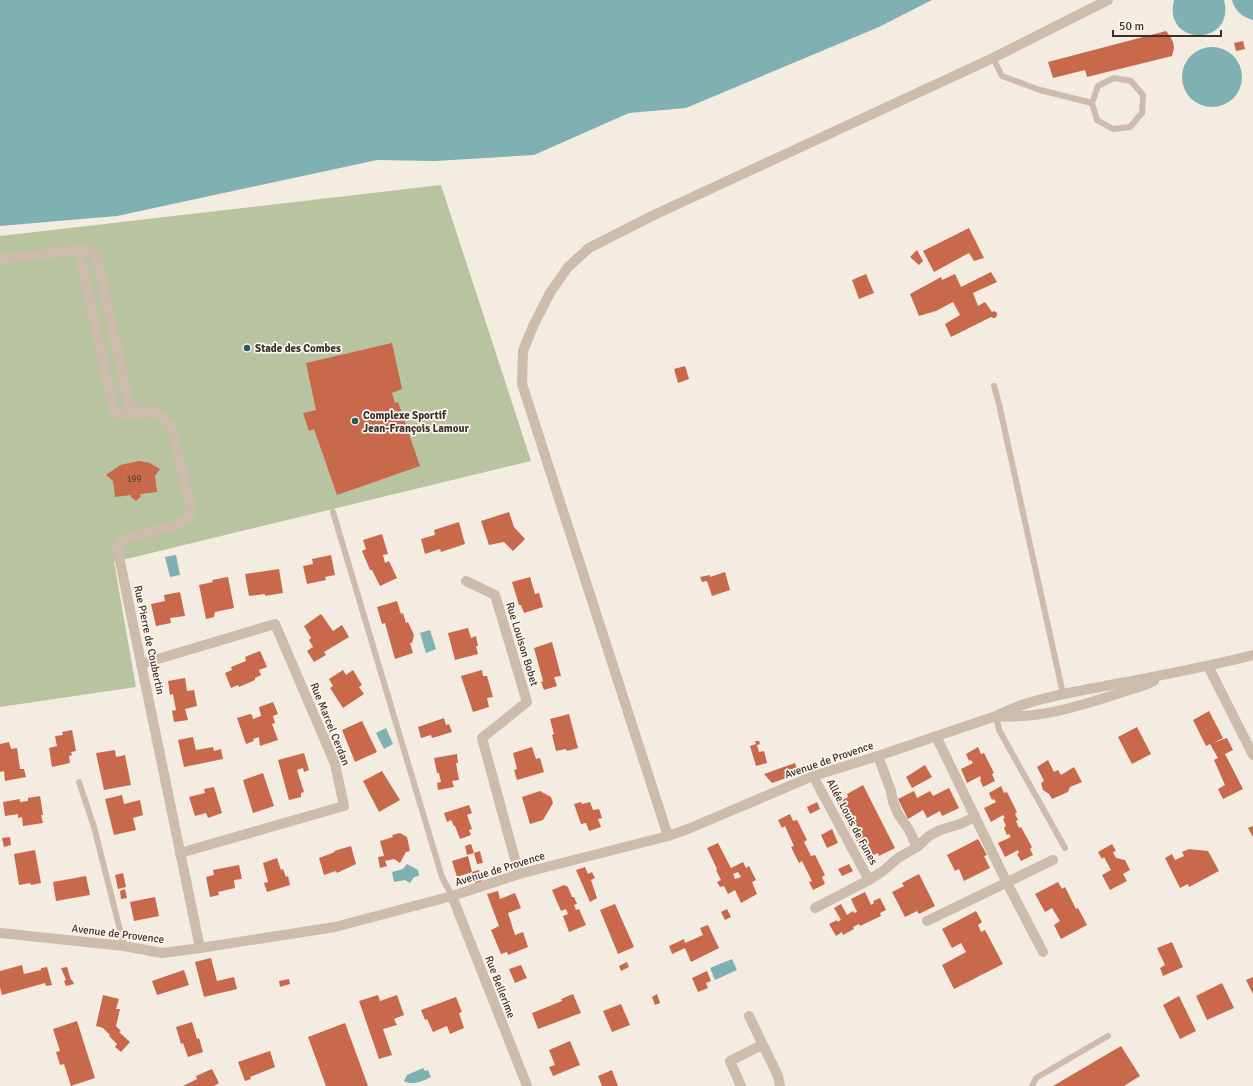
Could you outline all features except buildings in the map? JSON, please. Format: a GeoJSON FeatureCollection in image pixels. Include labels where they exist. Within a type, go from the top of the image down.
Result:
{"type":"FeatureCollection","features":[{"type":"Feature","properties":{"kind":"street"},"geometry":{"type":"LineString","coordinates":[[668,836],[522,384],[523,351],[534,324],[550,293],[568,267],[589,248],[654,215],[993,58],[1108,0]]}},
{"type":"Feature","properties":{"kind":"street"},"geometry":{"type":"LineString","coordinates":[[0,259],[79,250],[88,250],[97,257],[128,400],[136,413],[121,415],[113,409],[79,250]]}},
{"type":"Feature","properties":{"kind":"street","name":"Rue Pierre de Coubertin"},"geometry":{"type":"LineString","coordinates":[[136,413],[156,412],[171,425],[190,504],[190,515],[178,525],[126,538],[117,547],[200,948]]}},
{"type":"Feature","properties":{"kind":"street","name":"Rue Louison Bobet"},"geometry":{"type":"LineString","coordinates":[[466,581],[495,595],[527,702],[482,738],[520,874]]}},
{"type":"Feature","properties":{"kind":"street","name":"Rue Marcel Cerdan"},"geometry":{"type":"LineString","coordinates":[[141,664],[275,624],[335,764],[344,806],[180,853]]}},
{"type":"Feature","properties":{"kind":"street"},"geometry":{"type":"LineString","coordinates":[[993,717],[1015,718],[1084,704],[1145,685],[1170,673],[1208,666],[1253,655]]}},
{"type":"Feature","properties":{"kind":"street"},"geometry":{"type":"LineString","coordinates":[[1208,666],[1253,755]]}},
{"type":"Feature","properties":{"kind":"street","name":"Avenue de Provence"},"geometry":{"type":"LineString","coordinates":[[0,933],[124,946],[162,953],[335,927],[452,896],[520,874],[668,836],[813,776],[878,756],[993,717],[1007,710],[1063,694],[1170,673]]}},
{"type":"Feature","properties":{"kind":"street"},"geometry":{"type":"LineString","coordinates":[[936,736],[1007,883],[1043,952]]}},
{"type":"Feature","properties":{"kind":"street"},"geometry":{"type":"LineString","coordinates":[[878,756],[898,814],[909,830],[917,847]]}},
{"type":"Feature","properties":{"kind":"street","name":"Allée Louis de Funes"},"geometry":{"type":"LineString","coordinates":[[813,776],[869,880]]}},
{"type":"Feature","properties":{"kind":"street","name":"Allée Louis de Funes"},"geometry":{"type":"LineString","coordinates":[[815,908],[869,880],[883,871],[898,858],[917,847],[929,836],[940,830],[960,824],[975,817]]}},
{"type":"Feature","properties":{"kind":"street"},"geometry":{"type":"LineString","coordinates":[[927,921],[1053,860]]}},
{"type":"Feature","properties":{"kind":"street","name":"Rue Bellerime"},"geometry":{"type":"LineString","coordinates":[[452,896],[526,1086]]}},
{"type":"Feature","properties":{"kind":"street"},"geometry":{"type":"LineString","coordinates":[[749,1016],[778,1076],[780,1086]]}},
{"type":"Feature","properties":{"kind":"street"},"geometry":{"type":"LineString","coordinates":[[741,1086],[730,1061],[762,1045]]}},
{"type":"Feature","properties":{"kind":"lane"},"geometry":{"type":"LineString","coordinates":[[993,58],[1002,76],[1040,90],[1092,103]]}},
{"type":"Feature","properties":{"kind":"lane"},"geometry":{"type":"LineString","coordinates":[[1114,78],[1132,81],[1142,95],[1142,113],[1130,126],[1113,129],[1097,120],[1092,103],[1098,86],[1114,78]]}},
{"type":"Feature","properties":{"kind":"lane"},"geometry":{"type":"LineString","coordinates":[[994,386],[1063,694]]}},
{"type":"Feature","properties":{"kind":"lane"},"geometry":{"type":"LineString","coordinates":[[333,512],[442,877],[452,896]]}},
{"type":"Feature","properties":{"kind":"lane"},"geometry":{"type":"LineString","coordinates":[[993,717],[1065,848]]}},
{"type":"Feature","properties":{"kind":"lane"},"geometry":{"type":"LineString","coordinates":[[79,782],[94,827],[124,946]]}},
{"type":"Feature","properties":{"kind":"lane"},"geometry":{"type":"LineString","coordinates":[[1032,1086],[1036,1078],[1108,1036]]}},
{"type":"Feature","properties":{"kind":"green space","name":"Stade des Combes"},"geometry":{"type":"Polygon","coordinates":[[[441,185],[531,461],[114,562],[136,687],[0,707],[0,236],[441,185]]]}},
{"type":"Feature","properties":{"kind":"water"},"geometry":{"type":"Polygon","coordinates":[[[0,0],[932,0],[879,27],[686,108],[629,113],[534,155],[435,161],[377,160],[117,216],[0,226],[0,0]]]}},
{"type":"Feature","properties":{"kind":"water"},"geometry":{"type":"Polygon","coordinates":[[[1174,0],[1224,0],[1225,15],[1220,26],[1210,33],[1199,35],[1188,33],[1178,26],[1173,15],[1174,0]]]}},
{"type":"Feature","properties":{"kind":"water"},"geometry":{"type":"Polygon","coordinates":[[[1232,0],[1253,0],[1253,20],[1240,13],[1232,0]]]}},
{"type":"Feature","properties":{"kind":"water"},"geometry":{"type":"Polygon","coordinates":[[[1212,47],[1229,52],[1237,60],[1242,77],[1237,94],[1229,102],[1212,107],[1195,102],[1187,94],[1182,77],[1187,60],[1195,52],[1212,47]]]}},
{"type":"Feature","properties":{"kind":"water"},"geometry":{"type":"Polygon","coordinates":[[[176,555],[180,575],[170,577],[165,557],[176,555]]]}},
{"type":"Feature","properties":{"kind":"water"},"geometry":{"type":"Polygon","coordinates":[[[430,630],[436,649],[426,653],[420,633],[430,630]]]}},
{"type":"Feature","properties":{"kind":"water"},"geometry":{"type":"Polygon","coordinates":[[[386,728],[393,744],[384,749],[376,733],[386,728]]]}},
{"type":"Feature","properties":{"kind":"water"},"geometry":{"type":"Polygon","coordinates":[[[407,864],[418,870],[419,876],[414,877],[410,883],[405,880],[394,882],[392,872],[403,869],[407,864]]]}},
{"type":"Feature","properties":{"kind":"water"},"geometry":{"type":"Polygon","coordinates":[[[732,959],[737,970],[715,980],[710,968],[732,959]]]}},
{"type":"Feature","properties":{"kind":"water"},"geometry":{"type":"Polygon","coordinates":[[[423,1068],[425,1071],[428,1070],[431,1077],[414,1083],[404,1081],[407,1075],[423,1068]]]}},
{"type":"Feature","properties":{"kind":"place","name":"Stade des Combes"},"geometry":{"type":"Point","coordinates":[247,348]}},
{"type":"Feature","properties":{"kind":"place","name":"Complexe Sportif Jean-François Lamour"},"geometry":{"type":"Point","coordinates":[355,421]}}]}
